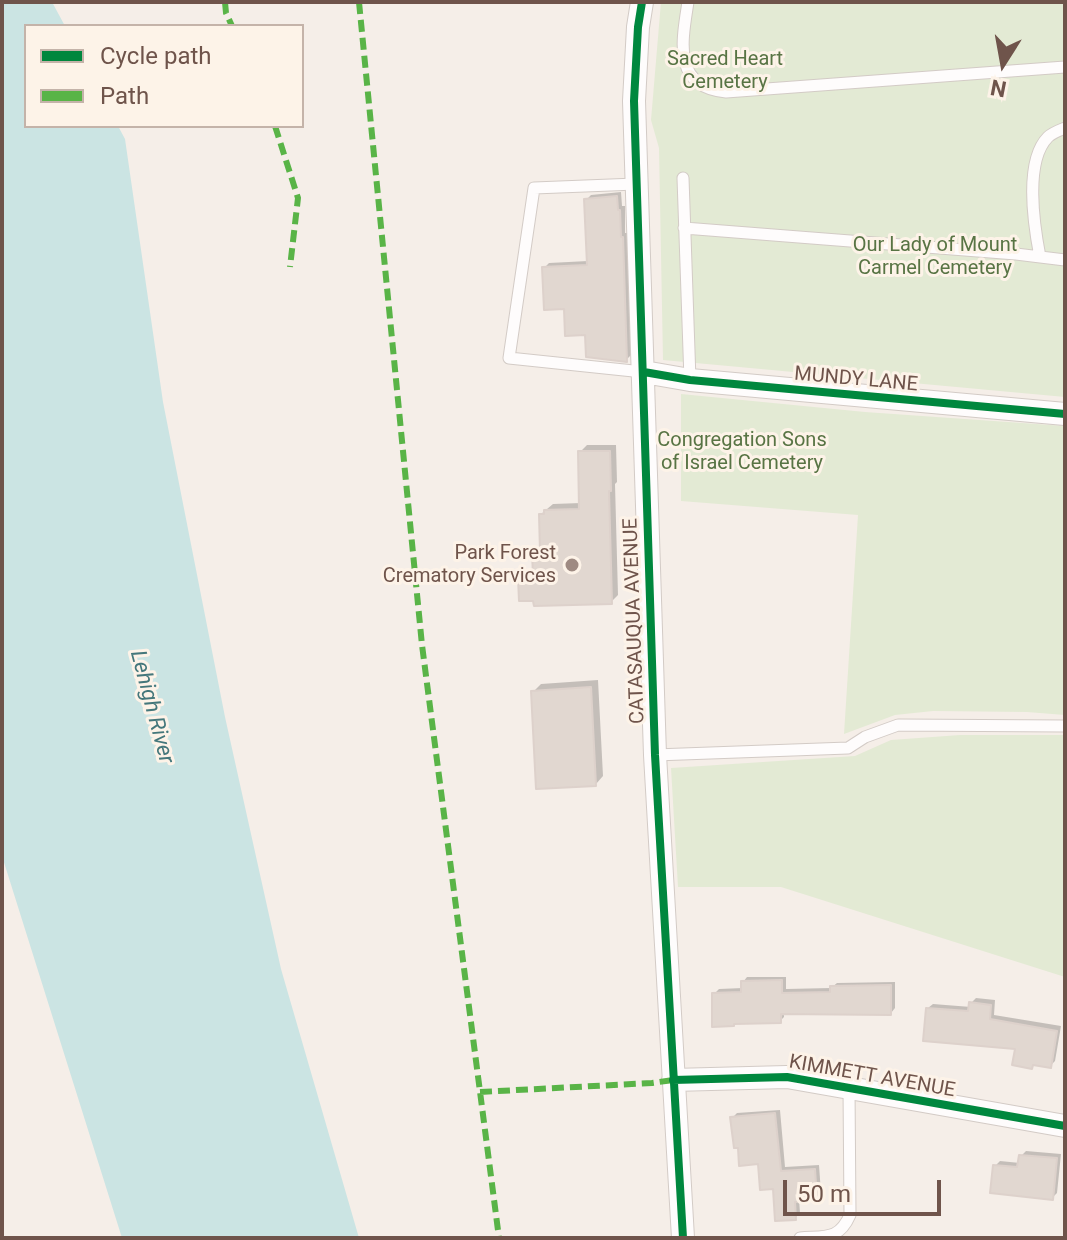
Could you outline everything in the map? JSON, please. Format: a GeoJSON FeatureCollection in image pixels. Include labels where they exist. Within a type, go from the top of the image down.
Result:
{"type":"FeatureCollection","features":[{"type":"Feature","properties":{"kind":"street","name":"CATASAUQUA AVENUE"},"geometry":{"type":"LineString","coordinates":[[642,2],[634,101],[636,184],[655,755],[683,1238]]}},
{"type":"Feature","properties":{"kind":"street","name":"MUNDY LANE"},"geometry":{"type":"LineString","coordinates":[[644,372],[690,380],[1065,414]]}},
{"type":"Feature","properties":{"kind":"street","name":"KIMMETT AVENUE"},"geometry":{"type":"LineString","coordinates":[[673,1080],[787,1077],[1065,1126]]}},
{"type":"Feature","properties":{"kind":"lane"},"geometry":{"type":"LineString","coordinates":[[688,2],[682,41],[685,62],[695,81],[711,90],[726,92],[1065,67]]}},
{"type":"Feature","properties":{"kind":"lane"},"geometry":{"type":"LineString","coordinates":[[1040,257],[1032,212],[1034,171],[1048,137],[1065,128]]}},
{"type":"Feature","properties":{"kind":"lane"},"geometry":{"type":"LineString","coordinates":[[683,178],[690,380]]}},
{"type":"Feature","properties":{"kind":"lane"},"geometry":{"type":"LineString","coordinates":[[636,184],[534,188],[509,358],[644,372]]}},
{"type":"Feature","properties":{"kind":"lane"},"geometry":{"type":"LineString","coordinates":[[684,228],[1065,260]]}},
{"type":"Feature","properties":{"kind":"lane"},"geometry":{"type":"LineString","coordinates":[[655,755],[848,748],[865,737],[898,725],[1065,726]]}},
{"type":"Feature","properties":{"kind":"lane"},"geometry":{"type":"LineString","coordinates":[[800,1238],[837,1235],[850,1215],[849,1088]]}},
{"type":"Feature","properties":{"kind":"green space","name":"Our Lady of Mount Carmel Cemetery"},"geometry":{"type":"Polygon","coordinates":[[[661,2],[1065,2],[1065,397],[663,360],[659,148],[651,120],[661,2]]]}},
{"type":"Feature","properties":{"kind":"green space","name":"Congregation Sons of Israel Cemetery"},"geometry":{"type":"Polygon","coordinates":[[[681,394],[865,412],[1065,426],[1065,715],[933,711],[895,715],[844,734],[858,515],[681,501],[681,394]]]}},
{"type":"Feature","properties":{"kind":"green space"},"geometry":{"type":"Polygon","coordinates":[[[960,735],[1065,735],[1065,977],[781,887],[678,887],[671,768],[855,756],[891,740],[960,735]]]}},
{"type":"Feature","properties":{"kind":"water","name":"Lehigh River"},"geometry":{"type":"Polygon","coordinates":[[[2,2],[52,2],[64,24],[24,24],[24,128],[119,128],[125,139],[163,402],[225,717],[281,969],[359,1238],[122,1238],[2,856],[2,2]]]}},
{"type":"Feature","properties":{"kind":"building"},"geometry":{"type":"Polygon","coordinates":[[[617,196],[623,237],[627,362],[586,357],[585,335],[565,336],[564,309],[544,310],[542,267],[587,265],[584,199],[617,196]]]}},
{"type":"Feature","properties":{"kind":"building","name":"Park Forest Crematory Services"},"geometry":{"type":"Polygon","coordinates":[[[578,451],[610,451],[612,604],[534,606],[533,601],[519,601],[518,578],[533,577],[532,552],[540,552],[539,514],[544,514],[544,510],[579,509],[578,451]]]}},
{"type":"Feature","properties":{"kind":"building"},"geometry":{"type":"Polygon","coordinates":[[[591,687],[596,786],[536,789],[531,691],[591,687]]]}},
{"type":"Feature","properties":{"kind":"building"},"geometry":{"type":"Polygon","coordinates":[[[782,980],[782,993],[830,992],[830,986],[891,985],[891,1015],[781,1014],[781,1023],[712,1027],[712,993],[741,992],[741,981],[782,980]]]}},
{"type":"Feature","properties":{"kind":"building"},"geometry":{"type":"Polygon","coordinates":[[[969,1002],[991,1005],[990,1019],[1057,1031],[1051,1068],[1033,1065],[1032,1069],[1012,1065],[1015,1049],[923,1041],[926,1008],[968,1011],[969,1002]]]}},
{"type":"Feature","properties":{"kind":"building"},"geometry":{"type":"Polygon","coordinates":[[[775,1113],[781,1171],[815,1169],[817,1200],[795,1202],[796,1220],[775,1221],[773,1189],[760,1190],[758,1164],[739,1166],[738,1148],[734,1148],[730,1117],[775,1113]]]}},
{"type":"Feature","properties":{"kind":"building"},"geometry":{"type":"Polygon","coordinates":[[[1019,1155],[1057,1158],[1053,1200],[990,1193],[993,1165],[1017,1167],[1019,1155]]]}},
{"type":"Feature","properties":{"kind":"marked path"},"geometry":{"type":"LineString","coordinates":[[225,2],[231,24]]}},
{"type":"Feature","properties":{"kind":"marked path"},"geometry":{"type":"LineString","coordinates":[[359,2],[422,645],[499,1238]]}},
{"type":"Feature","properties":{"kind":"marked path"},"geometry":{"type":"LineString","coordinates":[[276,128],[298,198],[290,267]]}},
{"type":"Feature","properties":{"kind":"marked path"},"geometry":{"type":"LineString","coordinates":[[480,1092],[673,1080]]}},
{"type":"Feature","properties":{"kind":"cycle path"},"geometry":{"type":"LineString","coordinates":[[642,2],[634,101],[655,755],[683,1238]]}},
{"type":"Feature","properties":{"kind":"cycle path"},"geometry":{"type":"LineString","coordinates":[[644,372],[690,380],[1065,414]]}},
{"type":"Feature","properties":{"kind":"cycle path"},"geometry":{"type":"LineString","coordinates":[[673,1080],[787,1077],[1065,1126]]}},
{"type":"Feature","properties":{"kind":"place","name":"Park Forest Crematory Services"},"geometry":{"type":"Point","coordinates":[572,565]}},
{"type":"Feature","properties":{"kind":"park label","name":"Sacred Heart Cemetery"},"geometry":{"type":"Point","coordinates":[725,72]}}]}
